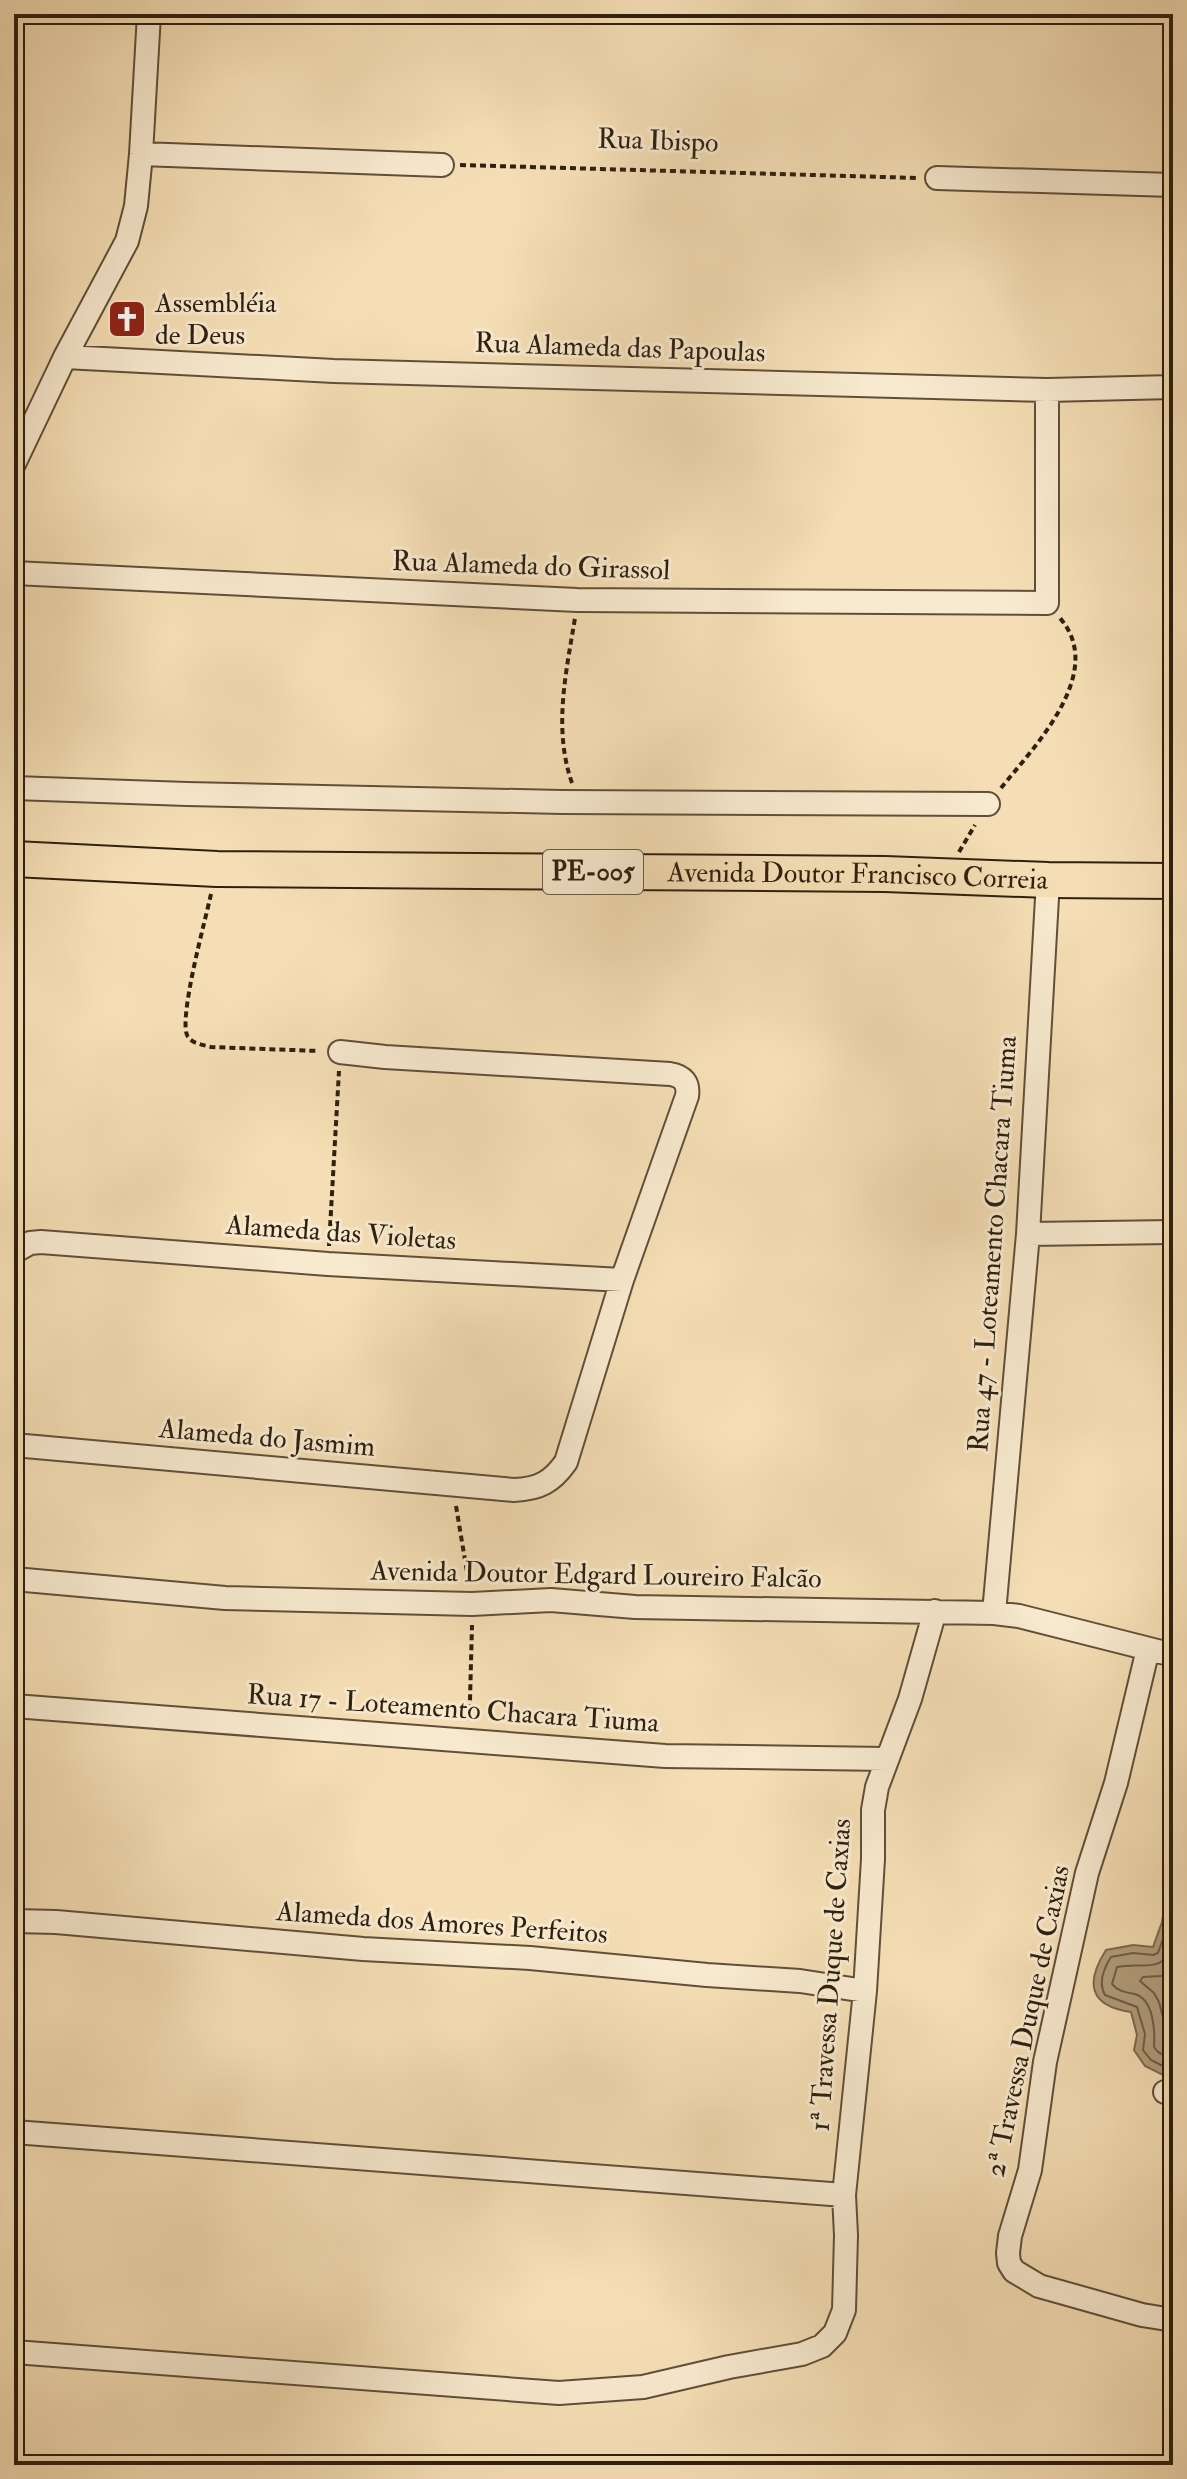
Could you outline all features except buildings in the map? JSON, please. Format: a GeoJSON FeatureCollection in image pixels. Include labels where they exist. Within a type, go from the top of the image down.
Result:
{"type":"FeatureCollection","features":[{"type":"Feature","properties":{"kind":"main road","name":"Avenida Doutor Francisco Correia"},"geometry":{"type":"LineString","coordinates":[[14,859],[217,869],[869,874],[1173,881]]}},
{"type":"Feature","properties":{"kind":"street"},"geometry":{"type":"LineString","coordinates":[[14,464],[65,357],[127,241],[136,206],[149,14]]}},
{"type":"Feature","properties":{"kind":"street"},"geometry":{"type":"LineString","coordinates":[[141,154],[442,165]]}},
{"type":"Feature","properties":{"kind":"street"},"geometry":{"type":"LineString","coordinates":[[937,178],[1173,185]]}},
{"type":"Feature","properties":{"kind":"street","name":"Rua Alameda das Papoulas"},"geometry":{"type":"LineString","coordinates":[[65,357],[334,371],[1047,390],[1173,387]]}},
{"type":"Feature","properties":{"kind":"street"},"geometry":{"type":"LineString","coordinates":[[1047,390],[1047,603]]}},
{"type":"Feature","properties":{"kind":"street","name":"Rua Alameda do Girassol"},"geometry":{"type":"LineString","coordinates":[[14,573],[577,600],[1047,603]]}},
{"type":"Feature","properties":{"kind":"street"},"geometry":{"type":"LineString","coordinates":[[14,788],[579,802],[988,804]]}},
{"type":"Feature","properties":{"kind":"street","name":"Rua 47 - Loteamento Chacara Tiuma"},"geometry":{"type":"LineString","coordinates":[[994,1613],[1028,1234],[1048,880]]}},
{"type":"Feature","properties":{"kind":"street"},"geometry":{"type":"LineString","coordinates":[[340,1052],[681,1076],[685,1080],[687,1096],[622,1280]]}},
{"type":"Feature","properties":{"kind":"street"},"geometry":{"type":"LineString","coordinates":[[1028,1234],[1173,1232]]}},
{"type":"Feature","properties":{"kind":"street","name":"Alameda das Violetas"},"geometry":{"type":"LineString","coordinates":[[14,1252],[30,1243],[57,1243],[328,1264],[622,1280]]}},
{"type":"Feature","properties":{"kind":"street","name":"Alameda do Jasmim"},"geometry":{"type":"LineString","coordinates":[[14,1445],[528,1489],[546,1484],[566,1462],[622,1280]]}},
{"type":"Feature","properties":{"kind":"street","name":"Avenida Doutor Edgard Loureiro Falcão"},"geometry":{"type":"LineString","coordinates":[[14,1579],[225,1598],[472,1604],[551,1600],[635,1607],[994,1613],[1019,1616],[1173,1655]]}},
{"type":"Feature","properties":{"kind":"street","name":"1ª Travessa Duque de Caxias"},"geometry":{"type":"LineString","coordinates":[[14,2352],[559,2393],[643,2387],[802,2354],[822,2346],[835,2333],[844,2310],[844,2195],[865,1991],[873,1810],[877,1787],[910,1699],[935,1611]]}},
{"type":"Feature","properties":{"kind":"street","name":"2ª Travessa Duque de Caxias"},"geometry":{"type":"LineString","coordinates":[[1148,1649],[1116,1783],[1087,1873],[1045,2062],[1030,2170],[1008,2253],[1014,2271],[1050,2290],[1142,2315],[1173,2320]]}},
{"type":"Feature","properties":{"kind":"street","name":"Rua 17 - Loteamento Chacara Tiuma"},"geometry":{"type":"LineString","coordinates":[[14,1706],[665,1756],[887,1759]]}},
{"type":"Feature","properties":{"kind":"street","name":"Alameda dos Amores Perfeitos"},"geometry":{"type":"LineString","coordinates":[[14,1921],[363,1949],[530,1958],[800,1981],[865,1991]]}},
{"type":"Feature","properties":{"kind":"street"},"geometry":{"type":"LineString","coordinates":[[14,2132],[844,2195]]}},
{"type":"Feature","properties":{"kind":"path","name":"Rua Ibispo"},"geometry":{"type":"LineString","coordinates":[[442,165],[937,178]]}},
{"type":"Feature","properties":{"kind":"path"},"geometry":{"type":"LineString","coordinates":[[577,600],[561,725],[568,773],[579,802]]}},
{"type":"Feature","properties":{"kind":"path"},"geometry":{"type":"LineString","coordinates":[[947,876],[988,804],[1035,745],[1061,709],[1069,692],[1075,672],[1076,651],[1068,626],[1047,603]]}},
{"type":"Feature","properties":{"kind":"path"},"geometry":{"type":"LineString","coordinates":[[217,869],[189,992],[185,1028],[195,1043],[211,1047],[340,1052],[328,1264]]}},
{"type":"Feature","properties":{"kind":"water"},"geometry":{"type":"Polygon","coordinates":[[[1173,1902],[1173,2080],[1145,2066],[1134,2050],[1137,2035],[1131,2012],[1106,2004],[1095,1991],[1094,1983],[1099,1962],[1106,1950],[1133,1945],[1153,1947],[1165,1904],[1173,1902]]]}},
{"type":"Feature","properties":{"kind":"place","name":"Assembléia de Deus"},"geometry":{"type":"Point","coordinates":[127,319]}}]}
